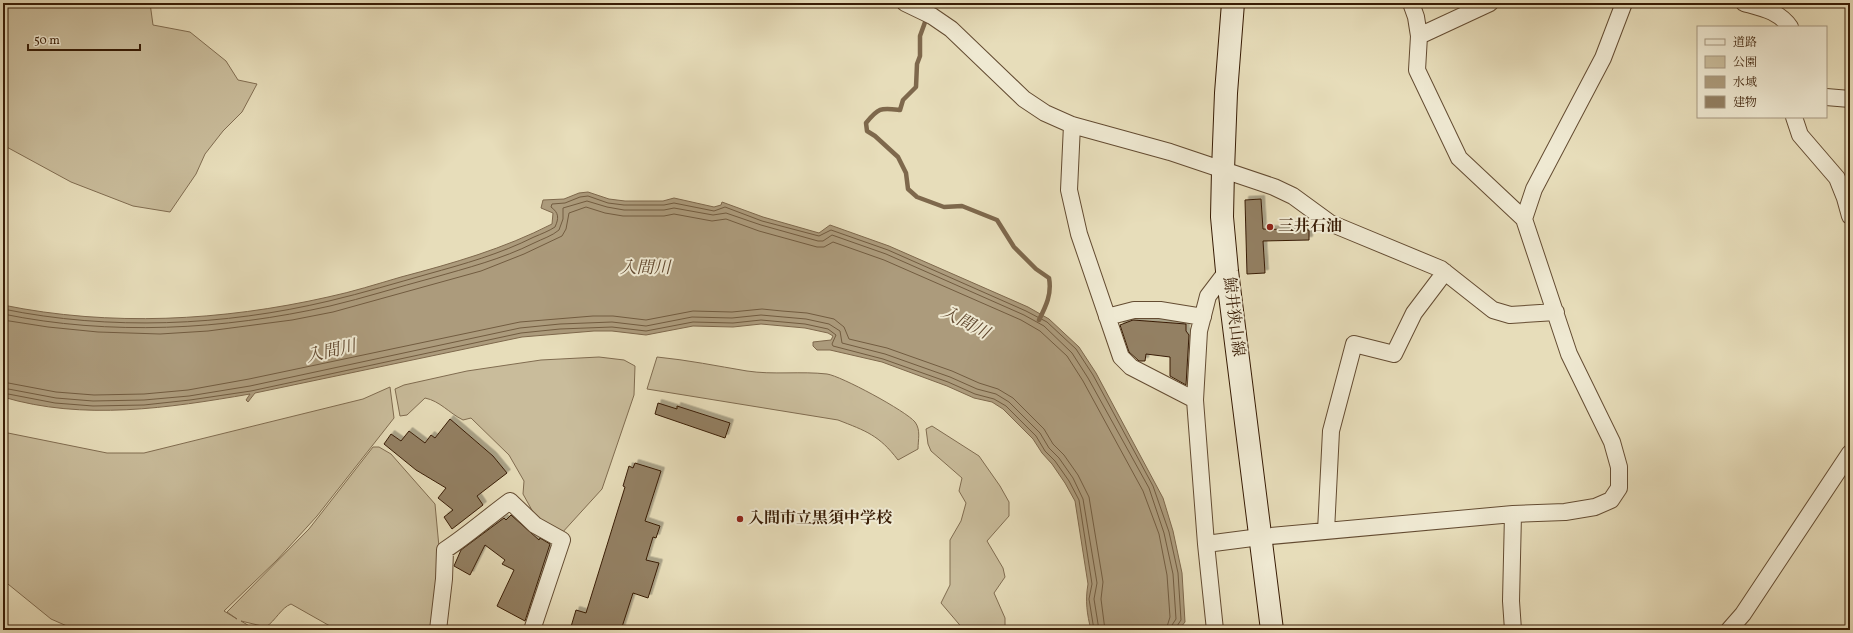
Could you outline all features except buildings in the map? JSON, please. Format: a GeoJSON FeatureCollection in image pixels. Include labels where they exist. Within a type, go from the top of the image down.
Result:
{"type":"FeatureCollection","features":[{"type":"Feature","properties":{"kind":"main road","name":"鯨井狭山線"},"geometry":{"type":"LineString","coordinates":[[1233,3],[1226,93],[1222,217],[1227,271],[1272,630]]}},
{"type":"Feature","properties":{"kind":"street"},"geometry":{"type":"LineString","coordinates":[[1206,544],[1260,536],[1513,514],[1565,512],[1595,508],[1611,500],[1619,488],[1620,467],[1612,442],[1588,397],[1569,354],[1524,219],[1459,158],[1417,70],[1419,36],[1416,17],[1411,3]]}},
{"type":"Feature","properties":{"kind":"street"},"geometry":{"type":"LineString","coordinates":[[1419,36],[1490,3]]}},
{"type":"Feature","properties":{"kind":"street"},"geometry":{"type":"LineString","coordinates":[[1524,219],[1534,189],[1603,58],[1624,3]]}},
{"type":"Feature","properties":{"kind":"street"},"geometry":{"type":"LineString","coordinates":[[1744,3],[1770,10],[1782,17],[1789,26]]}},
{"type":"Feature","properties":{"kind":"street"},"geometry":{"type":"LineString","coordinates":[[915,5],[951,30],[1024,100],[1045,113],[1072,125],[1170,152],[1274,187],[1293,196],[1330,223],[1420,259],[1446,272],[1493,310],[1510,315],[1556,312]]}},
{"type":"Feature","properties":{"kind":"street"},"geometry":{"type":"LineString","coordinates":[[1827,97],[1850,99]]}},
{"type":"Feature","properties":{"kind":"street"},"geometry":{"type":"LineString","coordinates":[[1794,118],[1800,135],[1837,178],[1850,216]]}},
{"type":"Feature","properties":{"kind":"street"},"geometry":{"type":"LineString","coordinates":[[1072,125],[1069,190],[1079,234],[1121,357],[1131,367],[1195,400]]}},
{"type":"Feature","properties":{"kind":"street"},"geometry":{"type":"LineString","coordinates":[[1215,630],[1206,544],[1195,400],[1199,331],[1208,296],[1227,271]]}},
{"type":"Feature","properties":{"kind":"street"},"geometry":{"type":"LineString","coordinates":[[1326,531],[1331,431],[1354,344],[1394,354],[1414,313],[1446,272]]}},
{"type":"Feature","properties":{"kind":"street"},"geometry":{"type":"LineString","coordinates":[[1107,317],[1134,310],[1160,310],[1203,317]]}},
{"type":"Feature","properties":{"kind":"street"},"geometry":{"type":"LineString","coordinates":[[1729,630],[1743,614],[1850,453]]}},
{"type":"Feature","properties":{"kind":"street"},"geometry":{"type":"LineString","coordinates":[[438,630],[444,579],[445,550],[463,538],[486,518],[510,501],[534,525],[562,540],[532,630]]}},
{"type":"Feature","properties":{"kind":"street"},"geometry":{"type":"LineString","coordinates":[[1513,514],[1511,601],[1513,630]]}},
{"type":"Feature","properties":{"kind":"green space"},"geometry":{"type":"Polygon","coordinates":[[[3,3],[150,3],[153,25],[190,32],[226,61],[238,80],[257,84],[242,112],[223,131],[205,154],[196,174],[170,212],[133,206],[71,182],[3,145],[3,3]]]}},
{"type":"Feature","properties":{"kind":"green space"},"geometry":{"type":"Polygon","coordinates":[[[599,357],[624,360],[635,366],[634,395],[602,489],[561,534],[538,521],[523,494],[524,481],[509,455],[471,418],[463,420],[440,404],[425,398],[407,415],[400,416],[395,389],[404,385],[467,371],[541,360],[599,357]]]}},
{"type":"Feature","properties":{"kind":"green space"},"geometry":{"type":"Polygon","coordinates":[[[657,357],[691,361],[747,371],[817,373],[834,376],[873,395],[899,410],[915,422],[919,435],[918,449],[898,460],[878,439],[857,427],[838,420],[647,389],[657,357]]]}},
{"type":"Feature","properties":{"kind":"green space"},"geometry":{"type":"Polygon","coordinates":[[[390,387],[394,418],[317,516],[277,560],[224,611],[237,619],[227,612],[309,529],[373,447],[379,447],[391,454],[435,504],[441,554],[432,630],[337,630],[291,604],[284,608],[266,627],[241,621],[256,630],[76,630],[51,619],[3,580],[3,432],[107,453],[144,453],[363,399],[390,387]]]}},
{"type":"Feature","properties":{"kind":"green space"},"geometry":{"type":"Polygon","coordinates":[[[932,426],[979,456],[1000,486],[1009,502],[1009,516],[987,541],[1003,568],[1005,577],[994,593],[1005,618],[1005,630],[964,630],[941,603],[950,585],[950,540],[961,521],[966,503],[959,491],[962,478],[931,451],[928,444],[926,429],[932,426]]]}},
{"type":"Feature","properties":{"kind":"water","name":"入間川"},"geometry":{"type":"Polygon","coordinates":[[[588,192],[609,199],[625,201],[663,201],[674,198],[714,207],[721,205],[722,202],[763,217],[819,233],[830,225],[889,246],[1028,307],[1049,319],[1079,347],[1096,373],[1163,498],[1173,531],[1182,573],[1185,622],[1181,627],[1181,630],[1091,630],[1087,607],[1088,584],[1075,501],[1065,483],[1033,439],[1003,409],[992,402],[974,398],[947,386],[882,362],[830,350],[817,350],[813,346],[813,342],[831,340],[833,336],[828,333],[805,328],[761,324],[733,327],[693,326],[646,335],[612,331],[594,331],[522,337],[255,393],[248,402],[246,400],[250,394],[188,404],[126,410],[95,410],[64,409],[3,397],[3,305],[43,312],[84,316],[166,318],[207,316],[288,305],[355,290],[459,261],[497,248],[552,224],[553,213],[541,208],[543,200],[564,199],[579,193],[588,192]]]}},
{"type":"Feature","properties":{"kind":"waterway"},"geometry":{"type":"LineString","coordinates":[[932,3],[920,36],[920,56],[917,64],[916,87],[903,100],[900,110],[884,109],[877,111],[866,123],[867,131],[875,136],[898,157],[906,173],[908,189],[917,197],[944,207],[962,206],[997,220],[1014,247],[1036,269],[1049,278],[1049,295],[1039,320]]}},
{"type":"Feature","properties":{"kind":"place","name":"三井石油"},"geometry":{"type":"Point","coordinates":[1270,227]}},
{"type":"Feature","properties":{"kind":"place","name":"入間市立黒須中学校"},"geometry":{"type":"Point","coordinates":[740,519]}}]}
